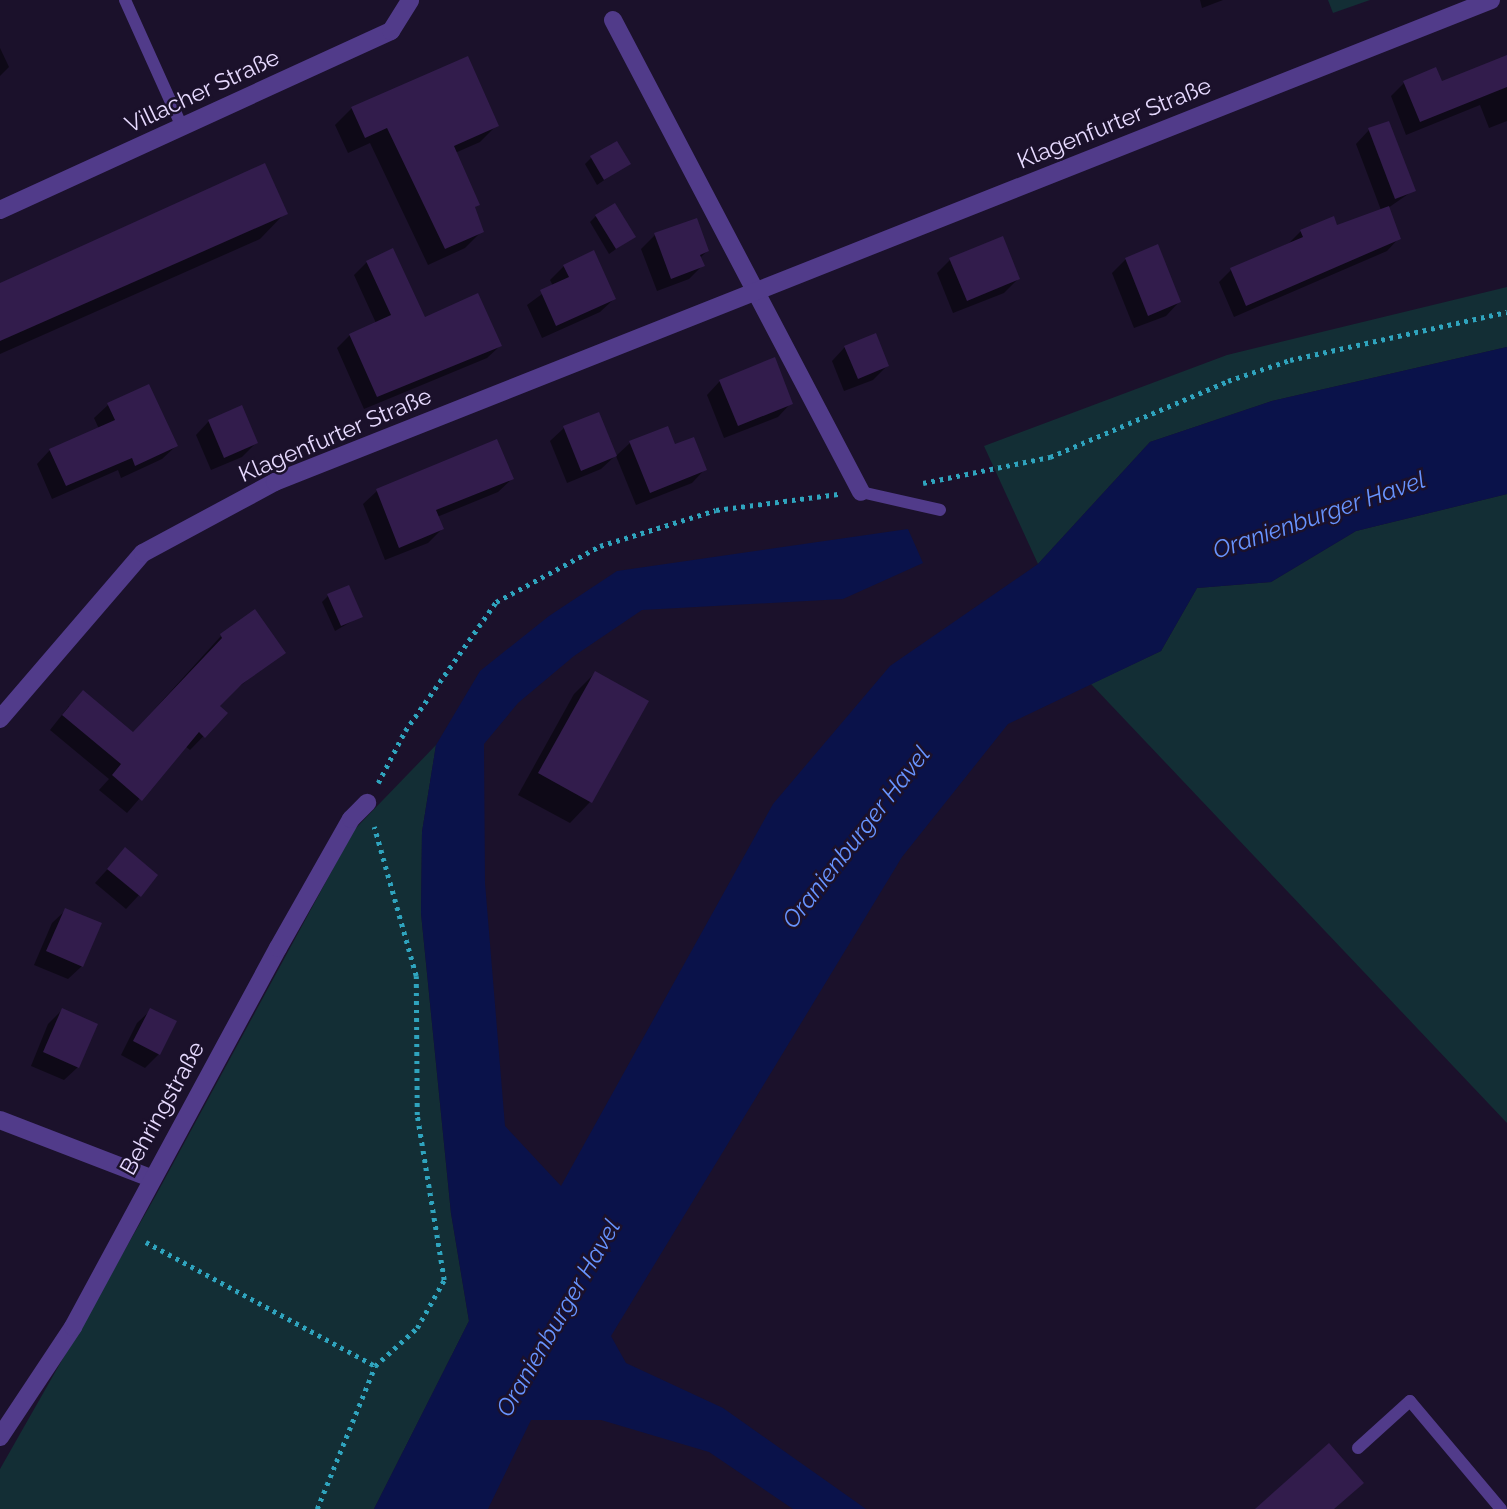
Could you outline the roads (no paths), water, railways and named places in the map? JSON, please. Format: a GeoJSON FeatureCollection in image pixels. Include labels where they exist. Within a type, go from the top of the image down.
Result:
{"type":"FeatureCollection","features":[{"type":"Feature","properties":{"kind":"street","name":"Villacher Straße"},"geometry":{"type":"LineString","coordinates":[[0,210],[391,31],[411,0]]}},
{"type":"Feature","properties":{"kind":"street","name":"Klagenfurter Straße"},"geometry":{"type":"LineString","coordinates":[[0,719],[143,553],[275,482],[1491,0]]}},
{"type":"Feature","properties":{"kind":"street"},"geometry":{"type":"LineString","coordinates":[[613,20],[861,492]]}},
{"type":"Feature","properties":{"kind":"street","name":"Behringstraße"},"geometry":{"type":"LineString","coordinates":[[0,1437],[73,1327],[150,1178],[351,819],[367,803]]}},
{"type":"Feature","properties":{"kind":"street"},"geometry":{"type":"LineString","coordinates":[[0,1120],[150,1178]]}},
{"type":"Feature","properties":{"kind":"lane"},"geometry":{"type":"LineString","coordinates":[[125,0],[182,127]]}},
{"type":"Feature","properties":{"kind":"lane"},"geometry":{"type":"LineString","coordinates":[[861,492],[940,510]]}},
{"type":"Feature","properties":{"kind":"lane"},"geometry":{"type":"LineString","coordinates":[[1358,1448],[1410,1401],[1502,1509]]}},
{"type":"Feature","properties":{"kind":"water","name":"Oranienburger Havel"},"geometry":{"type":"Polygon","coordinates":[[[1507,347],[1507,494],[1356,531],[1271,582],[1197,588],[1161,651],[1008,724],[902,857],[611,1336],[626,1363],[723,1408],[866,1509],[793,1509],[709,1452],[601,1420],[531,1420],[488,1509],[374,1509],[469,1321],[451,1213],[421,913],[422,832],[436,745],[480,671],[549,616],[617,571],[908,529],[923,563],[843,599],[642,610],[574,656],[518,703],[484,744],[485,883],[505,1126],[561,1186],[773,804],[890,666],[1038,564],[1150,442],[1272,401],[1507,347]]]}}]}
